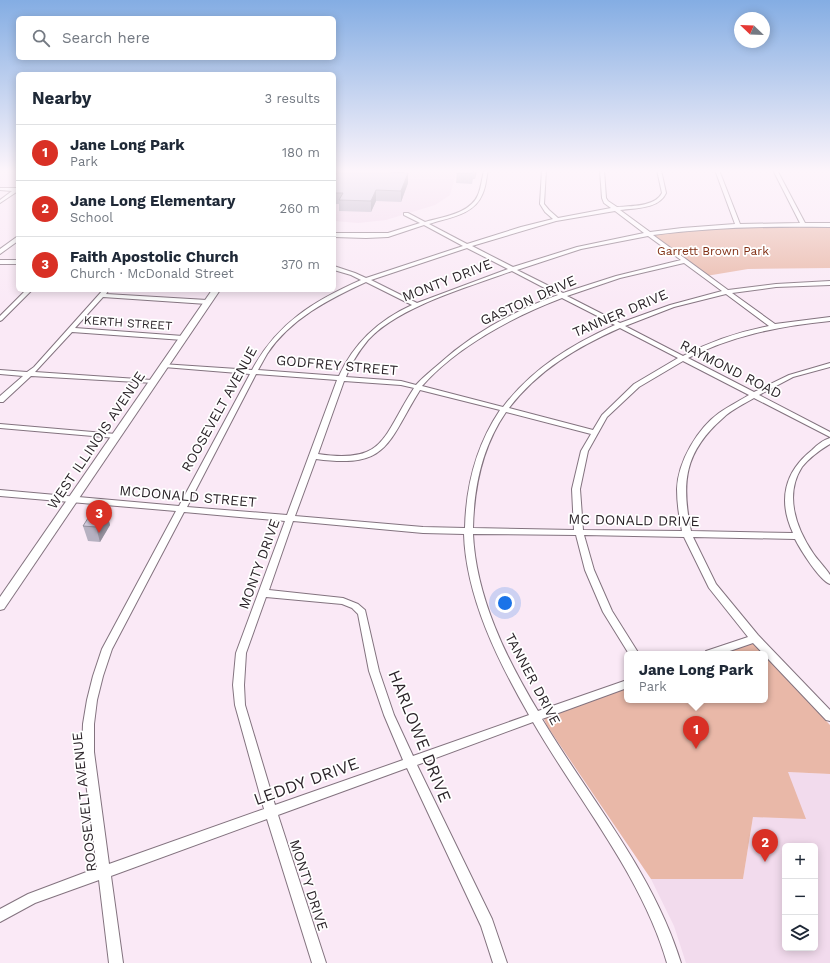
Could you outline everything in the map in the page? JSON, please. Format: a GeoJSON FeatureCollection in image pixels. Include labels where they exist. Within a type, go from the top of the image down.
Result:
{"type":"FeatureCollection","features":[{"type":"Feature","properties":{"kind":"main road","name":"WEST ILLINOIS AVENUE"},"geometry":{"type":"LineString","coordinates":[[0,606],[214,292]]}},
{"type":"Feature","properties":{"kind":"street","name":"RAYMOND ROAD"},"geometry":{"type":"LineString","coordinates":[[408,215],[830,435]]}},
{"type":"Feature","properties":{"kind":"street"},"geometry":{"type":"LineString","coordinates":[[336,235],[381,236],[397,233],[453,215]]}},
{"type":"Feature","properties":{"kind":"street"},"geometry":{"type":"LineString","coordinates":[[552,215],[558,220]]}},
{"type":"Feature","properties":{"kind":"street","name":"ROOSEVELT AVENUE"},"geometry":{"type":"LineString","coordinates":[[116,963],[88,752],[88,725],[95,681],[107,649],[252,371],[274,340],[300,316],[334,294],[365,280],[520,229],[585,215]]}},
{"type":"Feature","properties":{"kind":"street"},"geometry":{"type":"LineString","coordinates":[[624,215],[773,326]]}},
{"type":"Feature","properties":{"kind":"street"},"geometry":{"type":"LineString","coordinates":[[734,215],[738,225]]}},
{"type":"Feature","properties":{"kind":"street"},"geometry":{"type":"LineString","coordinates":[[798,215],[803,224]]}},
{"type":"Feature","properties":{"kind":"street","name":"MONTY DRIVE"},"geometry":{"type":"LineString","coordinates":[[319,963],[271,813],[240,705],[238,669],[241,653],[313,456],[342,378],[352,358],[370,336],[389,320],[417,305],[513,269],[575,249],[648,234],[738,225],[830,225]]}},
{"type":"Feature","properties":{"kind":"street"},"geometry":{"type":"LineString","coordinates":[[0,252],[16,240]]}},
{"type":"Feature","properties":{"kind":"street","name":"GASTON DRIVE"},"geometry":{"type":"LineString","coordinates":[[313,456],[351,459],[363,457],[377,451],[386,440],[418,387],[452,355],[488,330],[524,312],[612,278],[685,261]]}},
{"type":"Feature","properties":{"kind":"street"},"geometry":{"type":"LineString","coordinates":[[0,262],[16,262]]}},
{"type":"Feature","properties":{"kind":"street"},"geometry":{"type":"LineString","coordinates":[[336,269],[350,273],[417,305]]}},
{"type":"Feature","properties":{"kind":"street","name":"TANNER DRIVE"},"geometry":{"type":"LineString","coordinates":[[674,963],[661,922],[644,888],[536,716],[508,666],[485,613],[472,560],[469,531],[469,506],[476,469],[486,440],[504,409],[530,380],[557,358],[591,338],[648,313],[673,304],[726,291],[774,285],[830,283]]}},
{"type":"Feature","properties":{"kind":"street"},"geometry":{"type":"LineString","coordinates":[[0,319],[27,292]]}},
{"type":"Feature","properties":{"kind":"street"},"geometry":{"type":"LineString","coordinates":[[0,400],[29,374],[103,293],[207,302]]}},
{"type":"Feature","properties":{"kind":"street"},"geometry":{"type":"LineString","coordinates":[[632,651],[598,593],[585,560],[578,533],[576,506],[577,477],[582,457],[593,432],[608,410],[631,388],[655,372],[683,358],[728,338],[773,326],[830,319]]}},
{"type":"Feature","properties":{"kind":"street","name":"KERTH STREET"},"geometry":{"type":"LineString","coordinates":[[70,330],[183,338]]}},
{"type":"Feature","properties":{"kind":"street","name":"GODFREY STREET"},"geometry":{"type":"LineString","coordinates":[[164,365],[396,383],[418,387],[494,408],[504,409]]}},
{"type":"Feature","properties":{"kind":"street"},"geometry":{"type":"LineString","coordinates":[[767,651],[754,638],[712,586],[687,534],[682,509],[681,487],[685,467],[692,449],[704,432],[721,415],[790,376],[830,365]]}},
{"type":"Feature","properties":{"kind":"street"},"geometry":{"type":"LineString","coordinates":[[0,372],[152,382]]}},
{"type":"Feature","properties":{"kind":"street"},"geometry":{"type":"LineString","coordinates":[[504,409],[593,432]]}},
{"type":"Feature","properties":{"kind":"street"},"geometry":{"type":"LineString","coordinates":[[0,426],[116,436]]}},
{"type":"Feature","properties":{"kind":"street"},"geometry":{"type":"LineString","coordinates":[[830,440],[810,455],[799,466],[793,477],[789,505],[798,536],[810,556],[830,581]]}},
{"type":"Feature","properties":{"kind":"street","name":"MCDONALD STREET"},"geometry":{"type":"LineString","coordinates":[[0,493],[412,529],[469,531]]}},
{"type":"Feature","properties":{"kind":"street","name":"MC DONALD DRIVE"},"geometry":{"type":"LineString","coordinates":[[469,531],[798,536]]}},
{"type":"Feature","properties":{"kind":"street","name":"HARLOWE DRIVE"},"geometry":{"type":"LineString","coordinates":[[263,593],[343,601],[355,606],[360,611],[368,648],[382,694],[409,762],[487,924],[500,963]]}},
{"type":"Feature","properties":{"kind":"street"},"geometry":{"type":"LineString","coordinates":[[718,651],[754,638]]}},
{"type":"Feature","properties":{"kind":"street"},"geometry":{"type":"LineString","coordinates":[[768,653],[830,717]]}},
{"type":"Feature","properties":{"kind":"street","name":"LEDDY DRIVE"},"geometry":{"type":"LineString","coordinates":[[0,916],[32,898],[624,685]]}},
{"type":"Feature","properties":{"kind":"shaded area"},"geometry":{"type":"Polygon","coordinates":[[[336,215],[403,215],[386,220],[358,223],[336,221],[336,215]]]}},
{"type":"Feature","properties":{"kind":"shaded area"},"geometry":{"type":"Polygon","coordinates":[[[788,772],[830,774],[830,963],[686,963],[674,926],[651,879],[743,879],[753,817],[788,772]]]}},
{"type":"Feature","properties":{"kind":"green space","name":"Garrett Brown Park"},"geometry":{"type":"Polygon","coordinates":[[[830,225],[830,268],[748,269],[706,276],[648,234],[693,228],[830,225]]]}},
{"type":"Feature","properties":{"kind":"green space"},"geometry":{"type":"Polygon","coordinates":[[[748,644],[753,644],[761,651],[728,651],[748,644]]]}},
{"type":"Feature","properties":{"kind":"green space"},"geometry":{"type":"Polygon","coordinates":[[[768,658],[830,725],[830,774],[788,772],[806,819],[753,817],[743,879],[651,879],[547,726],[544,719],[624,689],[624,703],[768,703],[768,658]]]}},
{"type":"Feature","properties":{"kind":"building"},"geometry":{"type":"Polygon","coordinates":[[[97,504],[105,505],[102,510],[106,510],[96,527],[83,526],[97,504]]]}},
{"type":"Feature","properties":{"kind":"place","name":"Faith Apostolic Church"},"geometry":{"type":"Point","coordinates":[99,533]}},
{"type":"Feature","properties":{"kind":"place","name":"Jane Long Park"},"geometry":{"type":"Point","coordinates":[696,749]}},
{"type":"Feature","properties":{"kind":"place","name":"Jane Long Elementary"},"geometry":{"type":"Point","coordinates":[765,862]}}]}
